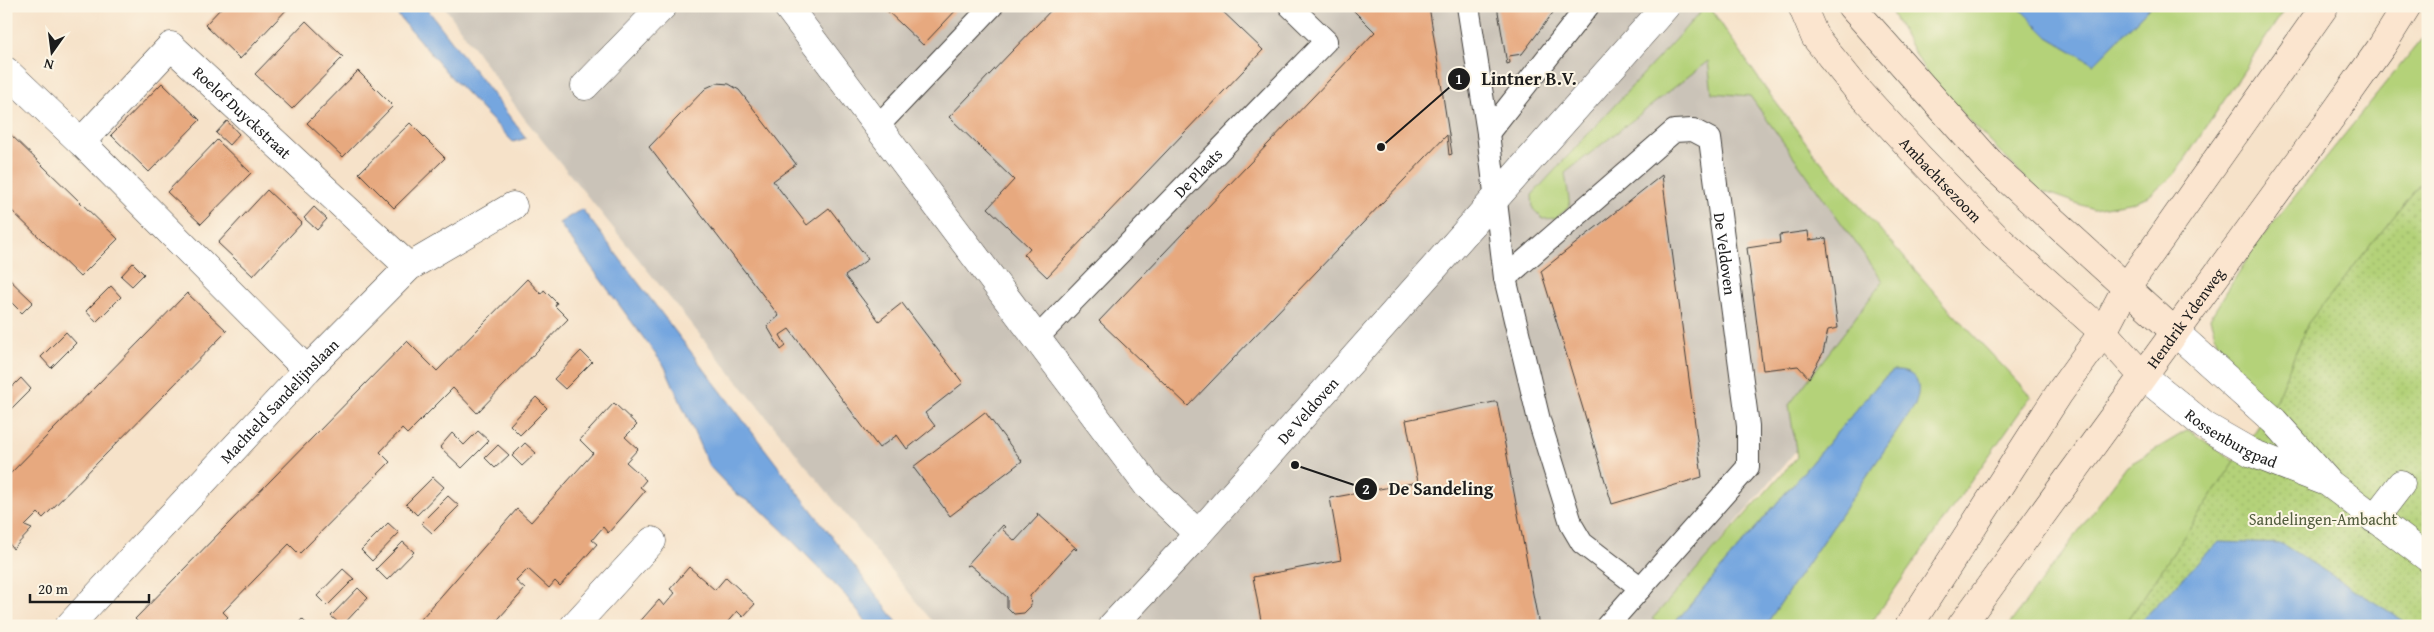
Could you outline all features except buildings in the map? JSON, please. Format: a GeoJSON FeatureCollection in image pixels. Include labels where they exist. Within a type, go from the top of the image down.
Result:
{"type":"FeatureCollection","features":[{"type":"Feature","properties":{"kind":"main road","name":"Ambachtsezoom"},"geometry":{"type":"LineString","coordinates":[[1802,6],[1815,37],[1856,88],[1919,157],[1994,235],[2103,332],[2142,374]]}},
{"type":"Feature","properties":{"kind":"main road"},"geometry":{"type":"LineString","coordinates":[[1851,6],[1994,167],[2175,332]]}},
{"type":"Feature","properties":{"kind":"main road"},"geometry":{"type":"LineString","coordinates":[[1909,626],[2060,392],[2103,332],[2126,288],[2325,6]]}},
{"type":"Feature","properties":{"kind":"main road","name":"Hendrik Ydenweg"},"geometry":{"type":"LineString","coordinates":[[1961,626],[2142,374],[2175,332],[2371,61],[2407,6]]}},
{"type":"Feature","properties":{"kind":"street"},"geometry":{"type":"LineString","coordinates":[[586,86],[663,6]]}},
{"type":"Feature","properties":{"kind":"street"},"geometry":{"type":"LineString","coordinates":[[787,6],[1147,485],[1198,534]]}},
{"type":"Feature","properties":{"kind":"street","name":"De Veldoven"},"geometry":{"type":"LineString","coordinates":[[1115,624],[1198,534],[1666,6]]}},
{"type":"Feature","properties":{"kind":"street","name":"Roelof Duyckstraat"},"geometry":{"type":"LineString","coordinates":[[81,142],[171,46],[409,267]]}},
{"type":"Feature","properties":{"kind":"street"},"geometry":{"type":"LineString","coordinates":[[6,71],[81,142],[307,370]]}},
{"type":"Feature","properties":{"kind":"street","name":"Machteld Sandelijnslaan"},"geometry":{"type":"LineString","coordinates":[[69,626],[307,370],[409,267],[513,206]]}},
{"type":"Feature","properties":{"kind":"street","name":"Rossenburgpad"},"geometry":{"type":"LineString","coordinates":[[2175,332],[2274,421],[2330,484],[2428,558]]}},
{"type":"Feature","properties":{"kind":"street","name":"Rossenburgpad"},"geometry":{"type":"LineString","coordinates":[[2142,374],[2213,430],[2252,453],[2330,484]]}},
{"type":"Feature","properties":{"kind":"street"},"geometry":{"type":"LineString","coordinates":[[2374,518],[2401,484]]}},
{"type":"Feature","properties":{"kind":"street"},"geometry":{"type":"LineString","coordinates":[[574,626],[652,541]]}},
{"type":"Feature","properties":{"kind":"lane"},"geometry":{"type":"LineString","coordinates":[[877,127],[992,6]]}},
{"type":"Feature","properties":{"kind":"lane","name":"De Plaats"},"geometry":{"type":"LineString","coordinates":[[1036,339],[1326,41],[1290,6]]}},
{"type":"Feature","properties":{"kind":"lane"},"geometry":{"type":"LineString","coordinates":[[1468,6],[1488,133],[1505,278],[1539,420],[1572,526],[1582,543],[1641,588]]}},
{"type":"Feature","properties":{"kind":"lane"},"geometry":{"type":"LineString","coordinates":[[1488,133],[1588,6]]}},
{"type":"Feature","properties":{"kind":"lane","name":"De Veldoven"},"geometry":{"type":"LineString","coordinates":[[1505,278],[1674,131],[1694,130],[1710,139],[1748,426],[1748,467],[1607,626]]}},
{"type":"Feature","properties":{"kind":"shaded area"},"geometry":{"type":"Polygon","coordinates":[[[444,6],[1708,6],[1918,304],[1650,626],[936,626],[524,118],[444,6]]]}},
{"type":"Feature","properties":{"kind":"green space"},"geometry":{"type":"Polygon","coordinates":[[[1706,6],[1709,6],[1765,88],[1817,157],[1948,308],[2031,396],[1869,626],[1765,626],[1915,405],[1893,371],[1880,382],[1672,626],[1663,626],[1652,619],[1797,457],[1789,405],[1883,281],[1750,96],[1712,93],[1708,61],[1565,173],[1570,206],[1556,218],[1543,219],[1533,209],[1532,195],[1706,6]]]}},
{"type":"Feature","properties":{"kind":"green space"},"geometry":{"type":"Polygon","coordinates":[[[1888,6],[2017,6],[2048,37],[2094,64],[2151,6],[2287,6],[2175,174],[2149,196],[2129,203],[2093,209],[2036,189],[1931,81],[1888,6]]]}},
{"type":"Feature","properties":{"kind":"green space"},"geometry":{"type":"Polygon","coordinates":[[[2428,31],[2428,626],[2008,626],[2127,466],[2188,430],[2238,463],[2278,411],[2223,362],[2210,318],[2258,242],[2428,31]]]}},
{"type":"Feature","properties":{"kind":"green space","name":"Sandelingen-Ambacht"},"geometry":{"type":"Polygon","coordinates":[[[2428,174],[2428,626],[2124,626],[2276,400],[2308,323],[2428,174]]]}},
{"type":"Feature","properties":{"kind":"water"},"geometry":{"type":"Polygon","coordinates":[[[390,6],[425,6],[526,138],[513,142],[449,75],[390,6]]]}},
{"type":"Feature","properties":{"kind":"water"},"geometry":{"type":"Polygon","coordinates":[[[2017,6],[2151,6],[2094,64],[2048,37],[2017,6]]]}},
{"type":"Feature","properties":{"kind":"water"},"geometry":{"type":"Polygon","coordinates":[[[582,209],[900,626],[869,626],[846,596],[781,529],[758,507],[736,494],[709,466],[665,367],[559,223],[582,209]]]}},
{"type":"Feature","properties":{"kind":"water"},"geometry":{"type":"Polygon","coordinates":[[[1893,371],[1908,373],[1916,380],[1918,391],[1915,405],[1765,626],[1672,626],[1880,382],[1893,371]]]}},
{"type":"Feature","properties":{"kind":"water"},"geometry":{"type":"Polygon","coordinates":[[[2218,542],[2282,544],[2412,626],[2259,626],[2253,621],[2245,626],[2136,626],[2218,542]]]}},
{"type":"Feature","properties":{"kind":"place","name":"Lintner B.V."},"geometry":{"type":"Point","coordinates":[1381,147]}},
{"type":"Feature","properties":{"kind":"place","name":"De Sandeling"},"geometry":{"type":"Point","coordinates":[1295,465]}}]}
